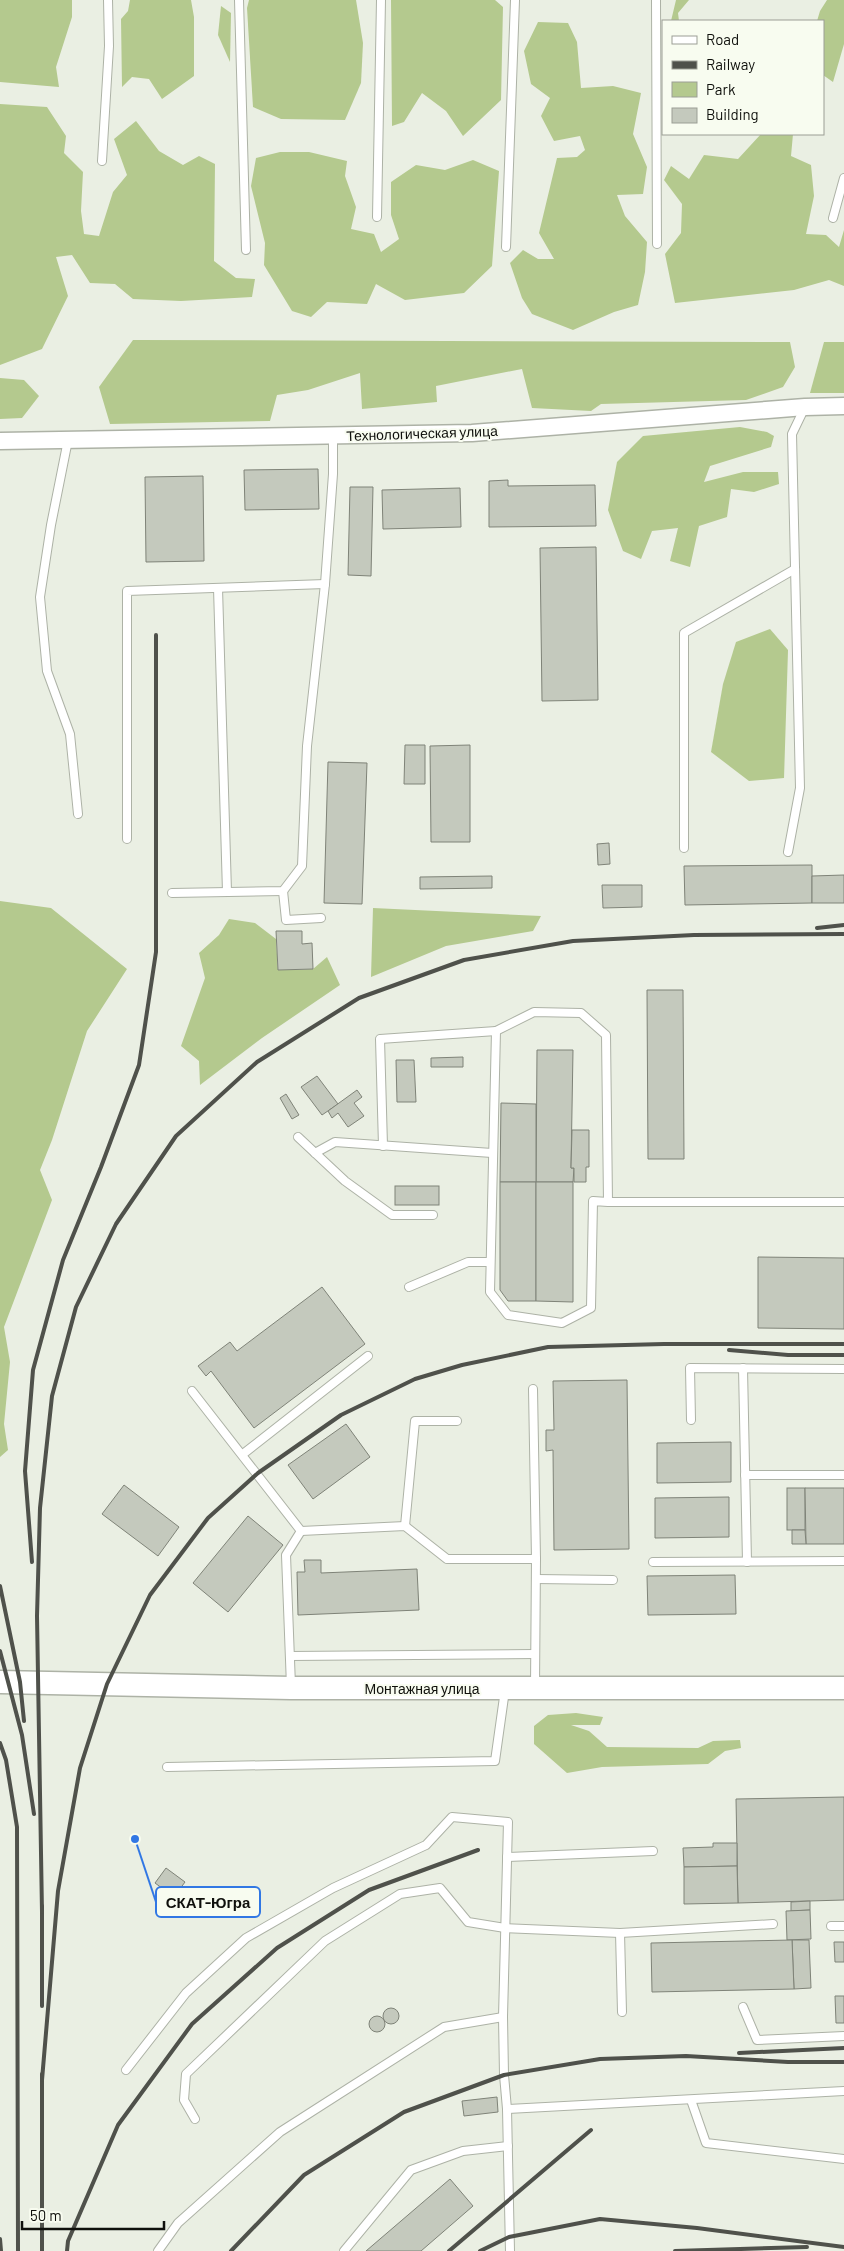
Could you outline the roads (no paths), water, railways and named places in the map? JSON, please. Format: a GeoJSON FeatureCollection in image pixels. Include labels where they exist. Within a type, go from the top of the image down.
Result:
{"type":"FeatureCollection","features":[{"type":"Feature","properties":{"kind":"street","name":"Технологическая улица"},"geometry":{"type":"LineString","coordinates":[[0,441],[472,433],[805,407],[844,406]]}},
{"type":"Feature","properties":{"kind":"street","name":"Монтажная улица"},"geometry":{"type":"LineString","coordinates":[[0,1682],[291,1688],[844,1688]]}},
{"type":"Feature","properties":{"kind":"lane"},"geometry":{"type":"LineString","coordinates":[[102,161],[108,46],[108,0]]}},
{"type":"Feature","properties":{"kind":"lane"},"geometry":{"type":"LineString","coordinates":[[239,0],[246,250]]}},
{"type":"Feature","properties":{"kind":"lane"},"geometry":{"type":"LineString","coordinates":[[377,217],[382,0]]}},
{"type":"Feature","properties":{"kind":"lane"},"geometry":{"type":"LineString","coordinates":[[506,246],[515,0]]}},
{"type":"Feature","properties":{"kind":"lane"},"geometry":{"type":"LineString","coordinates":[[656,0],[657,244]]}},
{"type":"Feature","properties":{"kind":"lane"},"geometry":{"type":"LineString","coordinates":[[833,218],[844,178]]}},
{"type":"Feature","properties":{"kind":"lane"},"geometry":{"type":"LineString","coordinates":[[788,852],[800,788],[792,434],[805,407]]}},
{"type":"Feature","properties":{"kind":"lane"},"geometry":{"type":"LineString","coordinates":[[321,918],[286,920],[283,891],[302,866],[307,746],[325,584],[334,435]]}},
{"type":"Feature","properties":{"kind":"lane"},"geometry":{"type":"LineString","coordinates":[[68,440],[51,525],[40,598],[47,671],[70,734],[78,814]]}},
{"type":"Feature","properties":{"kind":"lane"},"geometry":{"type":"LineString","coordinates":[[684,848],[684,633],[795,569]]}},
{"type":"Feature","properties":{"kind":"lane"},"geometry":{"type":"LineString","coordinates":[[126,839],[127,591],[325,584]]}},
{"type":"Feature","properties":{"kind":"lane"},"geometry":{"type":"LineString","coordinates":[[218,588],[227,892]]}},
{"type":"Feature","properties":{"kind":"lane"},"geometry":{"type":"LineString","coordinates":[[172,893],[283,891]]}},
{"type":"Feature","properties":{"kind":"lane"},"geometry":{"type":"LineString","coordinates":[[383,1146],[380,1039],[496,1031],[534,1012],[581,1013],[606,1035],[608,1202]]}},
{"type":"Feature","properties":{"kind":"lane"},"geometry":{"type":"LineString","coordinates":[[496,1031],[490,1292],[508,1315],[562,1323],[591,1308],[593,1201],[844,1202]]}},
{"type":"Feature","properties":{"kind":"lane"},"geometry":{"type":"LineString","coordinates":[[298,1137],[345,1181],[392,1215],[433,1215]]}},
{"type":"Feature","properties":{"kind":"lane"},"geometry":{"type":"LineString","coordinates":[[315,1153],[335,1142],[492,1153]]}},
{"type":"Feature","properties":{"kind":"lane"},"geometry":{"type":"LineString","coordinates":[[409,1287],[468,1262],[490,1262]]}},
{"type":"Feature","properties":{"kind":"lane"},"geometry":{"type":"LineString","coordinates":[[242,1454],[368,1356]]}},
{"type":"Feature","properties":{"kind":"lane"},"geometry":{"type":"LineString","coordinates":[[691,1420],[690,1368],[844,1369]]}},
{"type":"Feature","properties":{"kind":"lane"},"geometry":{"type":"LineString","coordinates":[[743,1368],[747,1562]]}},
{"type":"Feature","properties":{"kind":"lane"},"geometry":{"type":"LineString","coordinates":[[533,1389],[536,1559],[535,1688]]}},
{"type":"Feature","properties":{"kind":"lane"},"geometry":{"type":"LineString","coordinates":[[192,1391],[301,1531]]}},
{"type":"Feature","properties":{"kind":"lane"},"geometry":{"type":"LineString","coordinates":[[405,1526],[415,1421],[457,1421]]}},
{"type":"Feature","properties":{"kind":"lane"},"geometry":{"type":"LineString","coordinates":[[745,1475],[844,1475]]}},
{"type":"Feature","properties":{"kind":"lane"},"geometry":{"type":"LineString","coordinates":[[301,1531],[405,1526],[447,1559],[536,1559]]}},
{"type":"Feature","properties":{"kind":"lane"},"geometry":{"type":"LineString","coordinates":[[291,1688],[286,1556],[301,1531]]}},
{"type":"Feature","properties":{"kind":"lane"},"geometry":{"type":"LineString","coordinates":[[653,1562],[844,1561]]}},
{"type":"Feature","properties":{"kind":"lane"},"geometry":{"type":"LineString","coordinates":[[536,1579],[613,1580]]}},
{"type":"Feature","properties":{"kind":"lane"},"geometry":{"type":"LineString","coordinates":[[290,1656],[535,1654]]}},
{"type":"Feature","properties":{"kind":"lane"},"geometry":{"type":"LineString","coordinates":[[167,1767],[495,1761],[506,1688]]}},
{"type":"Feature","properties":{"kind":"lane"},"geometry":{"type":"LineString","coordinates":[[126,2070],[186,1993],[246,1938],[333,1888],[426,1845],[452,1817],[508,1822],[503,2017],[504,2075],[508,2109],[510,2251]]}},
{"type":"Feature","properties":{"kind":"lane"},"geometry":{"type":"LineString","coordinates":[[507,1857],[653,1851]]}},
{"type":"Feature","properties":{"kind":"lane"},"geometry":{"type":"LineString","coordinates":[[195,2119],[184,2100],[186,2074],[325,1941],[400,1894],[440,1888],[468,1922],[505,1928],[620,1933],[773,1924]]}},
{"type":"Feature","properties":{"kind":"lane"},"geometry":{"type":"LineString","coordinates":[[831,1926],[844,1926]]}},
{"type":"Feature","properties":{"kind":"lane"},"geometry":{"type":"LineString","coordinates":[[620,1933],[622,2012]]}},
{"type":"Feature","properties":{"kind":"lane"},"geometry":{"type":"LineString","coordinates":[[743,2006],[758,2040],[844,2036]]}},
{"type":"Feature","properties":{"kind":"lane"},"geometry":{"type":"LineString","coordinates":[[158,2251],[178,2222],[280,2132],[444,2027],[503,2017]]}},
{"type":"Feature","properties":{"kind":"lane"},"geometry":{"type":"LineString","coordinates":[[508,2109],[844,2090]]}},
{"type":"Feature","properties":{"kind":"lane"},"geometry":{"type":"LineString","coordinates":[[691,2100],[706,2143],[844,2159]]}},
{"type":"Feature","properties":{"kind":"lane"},"geometry":{"type":"LineString","coordinates":[[344,2251],[411,2170],[463,2151],[508,2146]]}},
{"type":"Feature","properties":{"kind":"railway"},"geometry":{"type":"LineString","coordinates":[[32,1562],[25,1471],[33,1370],[63,1260],[101,1167],[139,1065],[156,952],[156,635]]}},
{"type":"Feature","properties":{"kind":"railway"},"geometry":{"type":"LineString","coordinates":[[817,928],[844,925]]}},
{"type":"Feature","properties":{"kind":"railway"},"geometry":{"type":"LineString","coordinates":[[42,1912],[37,1616],[40,1508],[52,1396],[76,1307],[116,1224],[176,1136],[257,1062],[359,998],[464,960],[573,941],[694,935],[844,934]]}},
{"type":"Feature","properties":{"kind":"railway"},"geometry":{"type":"LineString","coordinates":[[42,2080],[58,1891],[80,1768],[107,1684],[150,1595],[208,1518],[258,1473],[341,1415],[415,1379],[462,1365],[548,1347],[664,1344],[844,1344]]}},
{"type":"Feature","properties":{"kind":"railway"},"geometry":{"type":"LineString","coordinates":[[729,1350],[788,1355],[844,1355]]}},
{"type":"Feature","properties":{"kind":"railway"},"geometry":{"type":"LineString","coordinates":[[0,1586],[20,1682],[24,1721]]}},
{"type":"Feature","properties":{"kind":"railway"},"geometry":{"type":"LineString","coordinates":[[0,1651],[22,1735],[34,1814]]}},
{"type":"Feature","properties":{"kind":"railway"},"geometry":{"type":"LineString","coordinates":[[0,1743],[6,1760],[17,1827],[18,2251]]}},
{"type":"Feature","properties":{"kind":"railway"},"geometry":{"type":"LineString","coordinates":[[67,2251],[68,2241],[118,2125],[192,2024],[277,1948],[369,1890],[478,1850]]}},
{"type":"Feature","properties":{"kind":"railway"},"geometry":{"type":"LineString","coordinates":[[42,1906],[42,2006]]}},
{"type":"Feature","properties":{"kind":"railway"},"geometry":{"type":"LineString","coordinates":[[739,2053],[844,2048]]}},
{"type":"Feature","properties":{"kind":"railway"},"geometry":{"type":"LineString","coordinates":[[231,2251],[304,2175],[404,2112],[504,2075],[600,2059],[686,2056],[788,2062],[844,2062]]}},
{"type":"Feature","properties":{"kind":"railway"},"geometry":{"type":"LineString","coordinates":[[42,2074],[42,2251]]}},
{"type":"Feature","properties":{"kind":"railway"},"geometry":{"type":"LineString","coordinates":[[449,2251],[591,2130]]}},
{"type":"Feature","properties":{"kind":"railway"},"geometry":{"type":"LineString","coordinates":[[480,2251],[509,2237],[600,2219],[697,2228],[844,2247]]}},
{"type":"Feature","properties":{"kind":"railway"},"geometry":{"type":"LineString","coordinates":[[0,2239],[1,2251]]}},
{"type":"Feature","properties":{"kind":"railway"},"geometry":{"type":"LineString","coordinates":[[675,2251],[807,2247]]}},
{"type":"Feature","properties":{"kind":"place","name":"СКАТ-Югра"},"geometry":{"type":"Point","coordinates":[135,1839]}}]}
